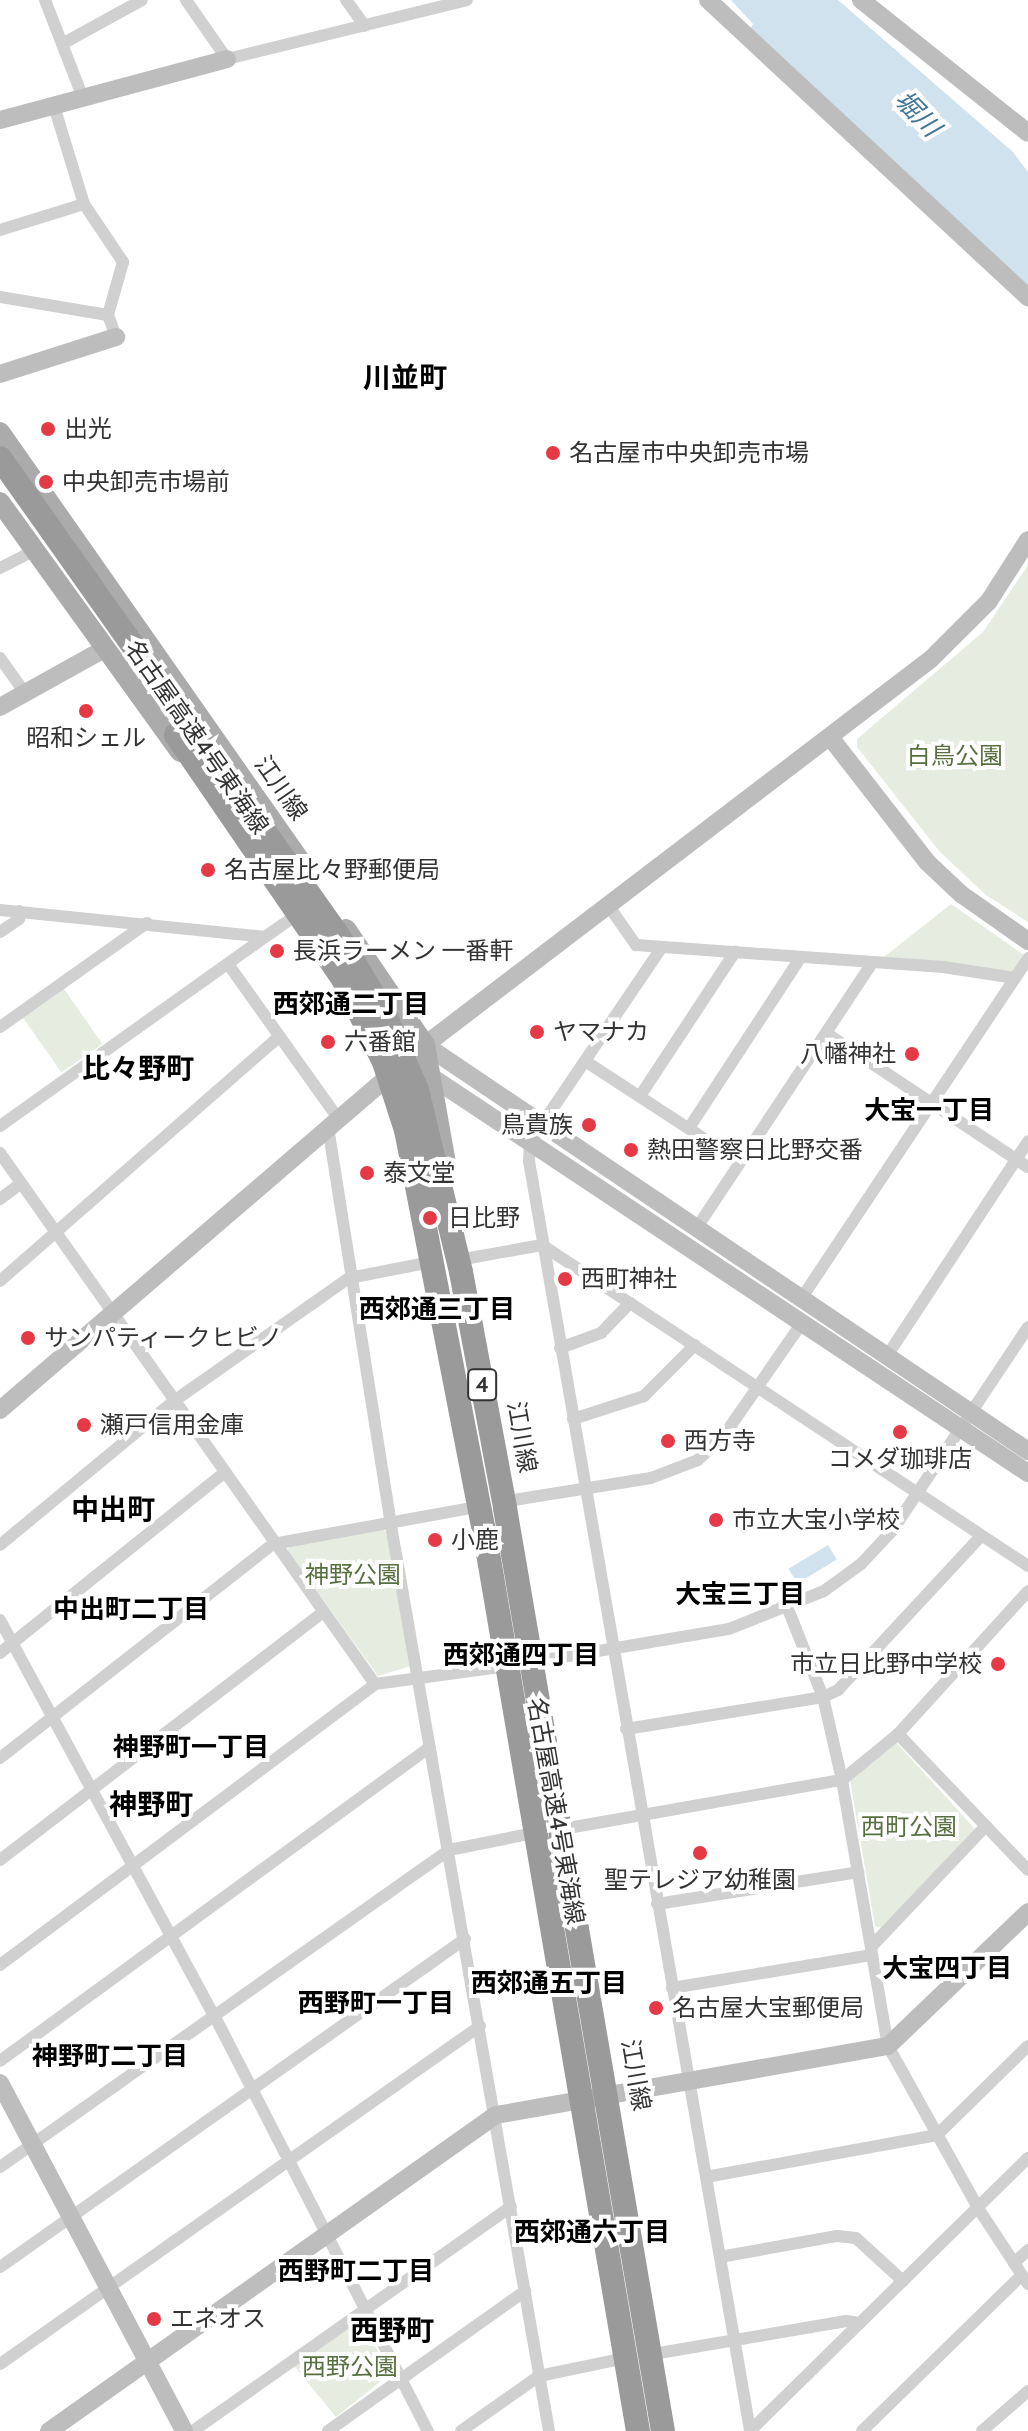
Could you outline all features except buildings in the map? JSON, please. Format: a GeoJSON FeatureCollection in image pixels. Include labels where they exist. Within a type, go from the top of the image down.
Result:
{"type":"FeatureCollection","features":[{"type":"Feature","properties":{"kind":"highway","name":"名古屋高速4号東海線"},"geometry":{"type":"LineString","coordinates":[[0,458],[338,935],[385,1015],[417,1090],[461,1272],[505,1508],[644,2428]]}},
{"type":"Feature","properties":{"kind":"highway","name":"名古屋高速4号東海線"},"geometry":{"type":"LineString","coordinates":[[0,487],[322,945],[367,1023],[400,1109],[424,1202],[644,2428]]}},
{"type":"Feature","properties":{"kind":"main road","name":"江川線"},"geometry":{"type":"LineString","coordinates":[[0,432],[425,1045],[533,1662],[614,2095],[671,2431]]}},
{"type":"Feature","properties":{"kind":"main road"},"geometry":{"type":"LineString","coordinates":[[0,502],[299,913],[400,1065],[616,2360],[644,2428]]}},
{"type":"Feature","properties":{"kind":"street"},"geometry":{"type":"LineString","coordinates":[[45,0],[83,98]]}},
{"type":"Feature","properties":{"kind":"street"},"geometry":{"type":"LineString","coordinates":[[62,44],[142,0]]}},
{"type":"Feature","properties":{"kind":"street"},"geometry":{"type":"LineString","coordinates":[[186,0],[227,59]]}},
{"type":"Feature","properties":{"kind":"street"},"geometry":{"type":"LineString","coordinates":[[346,0],[365,26]]}},
{"type":"Feature","properties":{"kind":"street"},"geometry":{"type":"LineString","coordinates":[[0,120],[227,59],[467,0]]}},
{"type":"Feature","properties":{"kind":"street"},"geometry":{"type":"LineString","coordinates":[[708,0],[1028,297]]}},
{"type":"Feature","properties":{"kind":"street"},"geometry":{"type":"LineString","coordinates":[[861,0],[1028,133]]}},
{"type":"Feature","properties":{"kind":"street"},"geometry":{"type":"LineString","coordinates":[[0,374],[116,337],[108,315],[123,262],[84,204],[54,106]]}},
{"type":"Feature","properties":{"kind":"street"},"geometry":{"type":"LineString","coordinates":[[0,230],[84,204]]}},
{"type":"Feature","properties":{"kind":"street"},"geometry":{"type":"LineString","coordinates":[[0,297],[108,315]]}},
{"type":"Feature","properties":{"kind":"street"},"geometry":{"type":"LineString","coordinates":[[0,1410],[400,1065],[830,737],[959,634],[989,601],[1028,540]]}},
{"type":"Feature","properties":{"kind":"street"},"geometry":{"type":"LineString","coordinates":[[0,568],[34,551]]}},
{"type":"Feature","properties":{"kind":"street"},"geometry":{"type":"LineString","coordinates":[[0,707],[104,649]]}},
{"type":"Feature","properties":{"kind":"street"},"geometry":{"type":"LineString","coordinates":[[0,658],[25,693]]}},
{"type":"Feature","properties":{"kind":"street"},"geometry":{"type":"LineString","coordinates":[[830,737],[934,869],[1028,941]]}},
{"type":"Feature","properties":{"kind":"street"},"geometry":{"type":"LineString","coordinates":[[608,905],[636,945],[873,962],[1014,980],[1028,985]]}},
{"type":"Feature","properties":{"kind":"street"},"geometry":{"type":"LineString","coordinates":[[0,910],[265,937]]}},
{"type":"Feature","properties":{"kind":"street"},"geometry":{"type":"LineString","coordinates":[[0,932],[19,919],[19,911]]}},
{"type":"Feature","properties":{"kind":"street"},"geometry":{"type":"LineString","coordinates":[[0,1126],[299,913]]}},
{"type":"Feature","properties":{"kind":"street"},"geometry":{"type":"LineString","coordinates":[[0,1027],[147,923]]}},
{"type":"Feature","properties":{"kind":"street"},"geometry":{"type":"LineString","coordinates":[[662,947],[530,1142],[542,1245],[750,2430]]}},
{"type":"Feature","properties":{"kind":"street"},"geometry":{"type":"LineString","coordinates":[[640,1096],[735,952]]}},
{"type":"Feature","properties":{"kind":"street"},"geometry":{"type":"LineString","coordinates":[[689,1128],[801,957]]}},
{"type":"Feature","properties":{"kind":"street"},"geometry":{"type":"LineString","coordinates":[[801,1299],[1028,958]]}},
{"type":"Feature","properties":{"kind":"street"},"geometry":{"type":"LineString","coordinates":[[696,1229],[873,962]]}},
{"type":"Feature","properties":{"kind":"street"},"geometry":{"type":"LineString","coordinates":[[228,964],[333,1122],[349,1278],[549,2431]]}},
{"type":"Feature","properties":{"kind":"street"},"geometry":{"type":"LineString","coordinates":[[826,1033],[1028,1167]]}},
{"type":"Feature","properties":{"kind":"street"},"geometry":{"type":"LineString","coordinates":[[0,1281],[279,1037]]}},
{"type":"Feature","properties":{"kind":"street"},"geometry":{"type":"LineString","coordinates":[[425,1045],[541,1126],[887,1356],[1028,1473]]}},
{"type":"Feature","properties":{"kind":"street"},"geometry":{"type":"LineString","coordinates":[[585,1061],[740,1162]]}},
{"type":"Feature","properties":{"kind":"street"},"geometry":{"type":"LineString","coordinates":[[400,1065],[429,1074],[802,1323],[967,1421],[1028,1451]]}},
{"type":"Feature","properties":{"kind":"street"},"geometry":{"type":"LineString","coordinates":[[887,1356],[1028,1141]]}},
{"type":"Feature","properties":{"kind":"street"},"geometry":{"type":"LineString","coordinates":[[0,1153],[273,1544],[375,1684]]}},
{"type":"Feature","properties":{"kind":"street"},"geometry":{"type":"LineString","coordinates":[[0,1199],[21,1183]]}},
{"type":"Feature","properties":{"kind":"street"},"geometry":{"type":"LineString","coordinates":[[464,1259],[542,1245],[1028,1566]]}},
{"type":"Feature","properties":{"kind":"street"},"geometry":{"type":"LineString","coordinates":[[0,1545],[174,1401],[349,1278],[431,1262]]}},
{"type":"Feature","properties":{"kind":"street"},"geometry":{"type":"LineString","coordinates":[[560,1348],[601,1333],[630,1303]]}},
{"type":"Feature","properties":{"kind":"street"},"geometry":{"type":"LineString","coordinates":[[0,1758],[273,1544],[390,1520],[661,1475],[698,1460],[717,1444],[802,1323]]}},
{"type":"Feature","properties":{"kind":"street"},"geometry":{"type":"LineString","coordinates":[[533,1662],[729,1629],[788,1609],[861,1564],[920,1494],[1028,1327]]}},
{"type":"Feature","properties":{"kind":"street"},"geometry":{"type":"LineString","coordinates":[[573,1419],[644,1396],[695,1345]]}},
{"type":"Feature","properties":{"kind":"street"},"geometry":{"type":"LineString","coordinates":[[0,1653],[224,1473]]}},
{"type":"Feature","properties":{"kind":"street"},"geometry":{"type":"LineString","coordinates":[[626,1729],[823,1697],[848,1681],[981,1536]]}},
{"type":"Feature","properties":{"kind":"street"},"geometry":{"type":"LineString","coordinates":[[0,2167],[449,1850],[842,1780],[898,1734],[1028,1591]]}},
{"type":"Feature","properties":{"kind":"street"},"geometry":{"type":"LineString","coordinates":[[788,1609],[823,1697],[842,1780],[888,2046],[978,2208],[1025,2280],[862,2431]]}},
{"type":"Feature","properties":{"kind":"street"},"geometry":{"type":"LineString","coordinates":[[0,1860],[323,1612]]}},
{"type":"Feature","properties":{"kind":"street"},"geometry":{"type":"LineString","coordinates":[[0,1620],[214,2015],[428,2431]]}},
{"type":"Feature","properties":{"kind":"street"},"geometry":{"type":"LineString","coordinates":[[0,1965],[375,1684],[500,1667]]}},
{"type":"Feature","properties":{"kind":"street"},"geometry":{"type":"LineString","coordinates":[[898,1734],[1028,1870]]}},
{"type":"Feature","properties":{"kind":"street"},"geometry":{"type":"LineString","coordinates":[[0,2061],[430,1747]]}},
{"type":"Feature","properties":{"kind":"street"},"geometry":{"type":"LineString","coordinates":[[672,1988],[872,1951],[986,1826]]}},
{"type":"Feature","properties":{"kind":"street"},"geometry":{"type":"LineString","coordinates":[[657,1904],[858,1872]]}},
{"type":"Feature","properties":{"kind":"street"},"geometry":{"type":"LineString","coordinates":[[49,2431],[496,2115],[888,2046],[1028,1912]]}},
{"type":"Feature","properties":{"kind":"street"},"geometry":{"type":"LineString","coordinates":[[0,2267],[465,1939]]}},
{"type":"Feature","properties":{"kind":"street"},"geometry":{"type":"LineString","coordinates":[[0,2364],[480,2026]]}},
{"type":"Feature","properties":{"kind":"street"},"geometry":{"type":"LineString","coordinates":[[706,2177],[937,2135],[1028,2046]]}},
{"type":"Feature","properties":{"kind":"street"},"geometry":{"type":"LineString","coordinates":[[0,2083],[184,2431]]}},
{"type":"Feature","properties":{"kind":"street"},"geometry":{"type":"LineString","coordinates":[[750,2430],[1028,2158]]}},
{"type":"Feature","properties":{"kind":"street"},"geometry":{"type":"LineString","coordinates":[[193,2431],[511,2207]]}},
{"type":"Feature","properties":{"kind":"street"},"geometry":{"type":"LineString","coordinates":[[720,2257],[837,2236],[856,2238],[903,2281]]}},
{"type":"Feature","properties":{"kind":"street"},"geometry":{"type":"LineString","coordinates":[[1014,2263],[1028,2250]]}},
{"type":"Feature","properties":{"kind":"street"},"geometry":{"type":"LineString","coordinates":[[328,2431],[525,2291]]}},
{"type":"Feature","properties":{"kind":"street"},"geometry":{"type":"LineString","coordinates":[[659,2353],[846,2321],[860,2323]]}},
{"type":"Feature","properties":{"kind":"street"},"geometry":{"type":"LineString","coordinates":[[461,2431],[539,2376],[616,2360]]}},
{"type":"Feature","properties":{"kind":"street"},"geometry":{"type":"LineString","coordinates":[[982,2431],[1028,2391]]}},
{"type":"Feature","properties":{"kind":"green space","name":"白鳥公園"},"geometry":{"type":"Polygon","coordinates":[[[1028,565],[1028,922],[986,895],[940,852],[857,747],[857,739],[983,632],[1028,565]]]}},
{"type":"Feature","properties":{"kind":"green space"},"geometry":{"type":"Polygon","coordinates":[[[951,904],[1024,955],[1012,973],[884,957],[951,904]]]}},
{"type":"Feature","properties":{"kind":"green space"},"geometry":{"type":"Polygon","coordinates":[[[64,989],[102,1044],[61,1073],[23,1018],[64,989]]]}},
{"type":"Feature","properties":{"kind":"green space","name":"神野公園"},"geometry":{"type":"Polygon","coordinates":[[[381,1528],[386,1532],[411,1666],[378,1676],[288,1551],[289,1545],[381,1528]]]}},
{"type":"Feature","properties":{"kind":"green space","name":"西町公園"},"geometry":{"type":"Polygon","coordinates":[[[896,1742],[975,1829],[882,1928],[875,1926],[850,1780],[896,1742]]]}},
{"type":"Feature","properties":{"kind":"green space","name":"西野公園"},"geometry":{"type":"Polygon","coordinates":[[[359,2320],[391,2373],[336,2417],[294,2366],[359,2320]]]}},
{"type":"Feature","properties":{"kind":"water","name":"堀川"},"geometry":{"type":"Polygon","coordinates":[[[731,0],[838,0],[1013,152],[1028,172],[1028,289],[749,31],[753,24],[731,0]]]}},
{"type":"Feature","properties":{"kind":"water"},"geometry":{"type":"Polygon","coordinates":[[[828,1545],[837,1560],[797,1583],[789,1569],[828,1545]]]}},
{"type":"Feature","properties":{"kind":"place","name":"出光"},"geometry":{"type":"Point","coordinates":[48,429]}},
{"type":"Feature","properties":{"kind":"place","name":"名古屋市中央卸売市場"},"geometry":{"type":"Point","coordinates":[553,453]}},
{"type":"Feature","properties":{"kind":"place","name":"中央卸売市場前"},"geometry":{"type":"Point","coordinates":[46,482]}},
{"type":"Feature","properties":{"kind":"place","name":"昭和シェル"},"geometry":{"type":"Point","coordinates":[86,711]}},
{"type":"Feature","properties":{"kind":"place","name":"名古屋比々野郵便局"},"geometry":{"type":"Point","coordinates":[208,870]}},
{"type":"Feature","properties":{"kind":"place","name":"長浜ラーメン 一番軒"},"geometry":{"type":"Point","coordinates":[277,951]}},
{"type":"Feature","properties":{"kind":"place","name":"ヤマナカ"},"geometry":{"type":"Point","coordinates":[537,1032]}},
{"type":"Feature","properties":{"kind":"place","name":"六番館"},"geometry":{"type":"Point","coordinates":[328,1042]}},
{"type":"Feature","properties":{"kind":"place","name":"八幡神社"},"geometry":{"type":"Point","coordinates":[912,1054]}},
{"type":"Feature","properties":{"kind":"place","name":"鳥貴族"},"geometry":{"type":"Point","coordinates":[589,1125]}},
{"type":"Feature","properties":{"kind":"place","name":"熱田警察日比野交番"},"geometry":{"type":"Point","coordinates":[631,1150]}},
{"type":"Feature","properties":{"kind":"place","name":"泰文堂"},"geometry":{"type":"Point","coordinates":[367,1173]}},
{"type":"Feature","properties":{"kind":"place","name":"日比野"},"geometry":{"type":"Point","coordinates":[430,1218]}},
{"type":"Feature","properties":{"kind":"place","name":"西町神社"},"geometry":{"type":"Point","coordinates":[565,1279]}},
{"type":"Feature","properties":{"kind":"place","name":"サンパティークヒビノ"},"geometry":{"type":"Point","coordinates":[28,1338]}},
{"type":"Feature","properties":{"kind":"place","name":"瀬戸信用金庫"},"geometry":{"type":"Point","coordinates":[84,1425]}},
{"type":"Feature","properties":{"kind":"place","name":"コメダ珈琲店"},"geometry":{"type":"Point","coordinates":[900,1432]}},
{"type":"Feature","properties":{"kind":"place","name":"西方寺"},"geometry":{"type":"Point","coordinates":[668,1441]}},
{"type":"Feature","properties":{"kind":"place","name":"市立大宝小学校"},"geometry":{"type":"Point","coordinates":[716,1520]}},
{"type":"Feature","properties":{"kind":"place","name":"小鹿"},"geometry":{"type":"Point","coordinates":[435,1540]}},
{"type":"Feature","properties":{"kind":"place","name":"市立日比野中学校"},"geometry":{"type":"Point","coordinates":[998,1664]}},
{"type":"Feature","properties":{"kind":"place","name":"聖テレジア幼稚園"},"geometry":{"type":"Point","coordinates":[700,1853]}},
{"type":"Feature","properties":{"kind":"place","name":"名古屋大宝郵便局"},"geometry":{"type":"Point","coordinates":[656,2008]}},
{"type":"Feature","properties":{"kind":"place","name":"エネオス"},"geometry":{"type":"Point","coordinates":[154,2319]}},
{"type":"Feature","properties":{"kind":"district","name":"川並町"},"geometry":{"type":"Point","coordinates":[405,377]}},
{"type":"Feature","properties":{"kind":"district","name":"西郊通二丁目"},"geometry":{"type":"Point","coordinates":[351,1005]}},
{"type":"Feature","properties":{"kind":"district","name":"比々野町"},"geometry":{"type":"Point","coordinates":[138,1068]}},
{"type":"Feature","properties":{"kind":"district","name":"大宝一丁目"},"geometry":{"type":"Point","coordinates":[929,1111]}},
{"type":"Feature","properties":{"kind":"district","name":"西郊通三丁目"},"geometry":{"type":"Point","coordinates":[437,1310]}},
{"type":"Feature","properties":{"kind":"district","name":"中出町"},"geometry":{"type":"Point","coordinates":[113,1509]}},
{"type":"Feature","properties":{"kind":"district","name":"大宝三丁目"},"geometry":{"type":"Point","coordinates":[740,1595]}},
{"type":"Feature","properties":{"kind":"district","name":"中出町二丁目"},"geometry":{"type":"Point","coordinates":[131,1610]}},
{"type":"Feature","properties":{"kind":"district","name":"西郊通四丁目"},"geometry":{"type":"Point","coordinates":[521,1656]}},
{"type":"Feature","properties":{"kind":"district","name":"神野町一丁目"},"geometry":{"type":"Point","coordinates":[191,1748]}},
{"type":"Feature","properties":{"kind":"district","name":"神野町"},"geometry":{"type":"Point","coordinates":[151,1804]}},
{"type":"Feature","properties":{"kind":"district","name":"大宝四丁目"},"geometry":{"type":"Point","coordinates":[947,1969]}},
{"type":"Feature","properties":{"kind":"district","name":"西郊通五丁目"},"geometry":{"type":"Point","coordinates":[549,1984]}},
{"type":"Feature","properties":{"kind":"district","name":"西野町一丁目"},"geometry":{"type":"Point","coordinates":[376,2004]}},
{"type":"Feature","properties":{"kind":"district","name":"神野町二丁目"},"geometry":{"type":"Point","coordinates":[110,2057]}},
{"type":"Feature","properties":{"kind":"district","name":"西郊通六丁目"},"geometry":{"type":"Point","coordinates":[592,2233]}},
{"type":"Feature","properties":{"kind":"district","name":"西野町二丁目"},"geometry":{"type":"Point","coordinates":[356,2272]}},
{"type":"Feature","properties":{"kind":"district","name":"西野町"},"geometry":{"type":"Point","coordinates":[392,2330]}}]}
